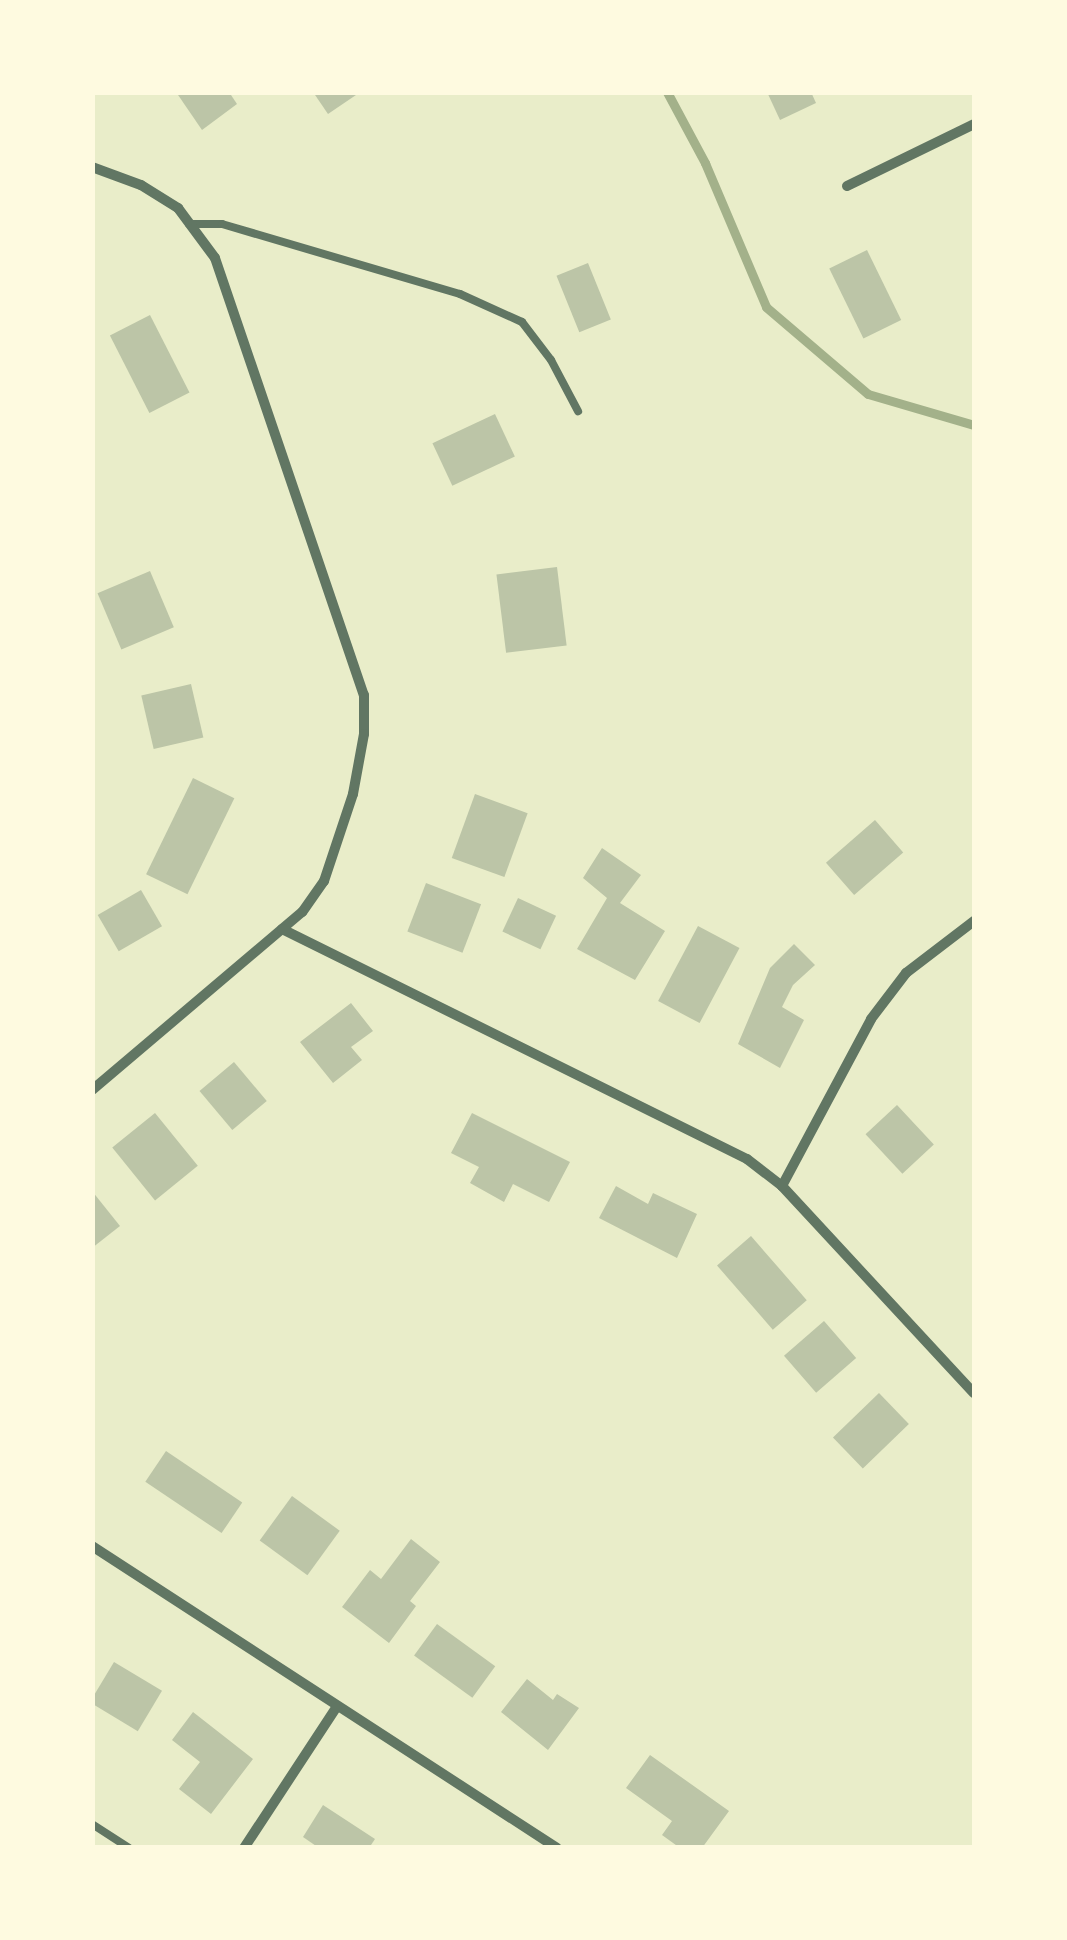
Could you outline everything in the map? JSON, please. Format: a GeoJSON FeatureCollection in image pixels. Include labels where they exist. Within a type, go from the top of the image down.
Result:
{"type":"FeatureCollection","features":[{"type":"Feature","properties":{"kind":"street"},"geometry":{"type":"LineString","coordinates":[[847,186],[974,124]]}},
{"type":"Feature","properties":{"kind":"street"},"geometry":{"type":"LineString","coordinates":[[92,167],[141,184],[178,208],[215,258],[364,695],[359,761],[336,851],[324,881],[302,912],[92,1090]]}},
{"type":"Feature","properties":{"kind":"street"},"geometry":{"type":"LineString","coordinates":[[782,1186],[870,1019],[906,973],[974,920]]}},
{"type":"Feature","properties":{"kind":"street"},"geometry":{"type":"LineString","coordinates":[[282,929],[714,1139],[782,1186],[974,1394]]}},
{"type":"Feature","properties":{"kind":"street"},"geometry":{"type":"LineString","coordinates":[[92,1546],[557,1848]]}},
{"type":"Feature","properties":{"kind":"street"},"geometry":{"type":"LineString","coordinates":[[244,1848],[336,1708]]}},
{"type":"Feature","properties":{"kind":"lane"},"geometry":{"type":"LineString","coordinates":[[190,224],[222,224],[460,294],[522,322],[551,360],[578,410]]}},
{"type":"Feature","properties":{"kind":"lane"},"geometry":{"type":"LineString","coordinates":[[92,1824],[129,1848]]}},
{"type":"Feature","properties":{"kind":"building"},"geometry":{"type":"Polygon","coordinates":[[[176,92],[229,92],[237,104],[202,130],[176,92]]]}},
{"type":"Feature","properties":{"kind":"building"},"geometry":{"type":"Polygon","coordinates":[[[313,92],[354,92],[356,95],[328,114],[313,92]]]}},
{"type":"Feature","properties":{"kind":"building"},"geometry":{"type":"Polygon","coordinates":[[[767,92],[811,92],[816,103],[780,120],[767,92]]]}},
{"type":"Feature","properties":{"kind":"building"},"geometry":{"type":"Polygon","coordinates":[[[867,250],[901,320],[863,339],[829,268],[867,250]]]}},
{"type":"Feature","properties":{"kind":"building"},"geometry":{"type":"Polygon","coordinates":[[[588,263],[611,320],[579,332],[556,276],[588,263]]]}},
{"type":"Feature","properties":{"kind":"building"},"geometry":{"type":"Polygon","coordinates":[[[150,315],[189,393],[149,413],[110,335],[150,315]]]}},
{"type":"Feature","properties":{"kind":"building"},"geometry":{"type":"Polygon","coordinates":[[[495,414],[515,457],[452,486],[432,443],[495,414]]]}},
{"type":"Feature","properties":{"kind":"building"},"geometry":{"type":"Polygon","coordinates":[[[557,567],[567,645],[506,653],[496,574],[557,567]]]}},
{"type":"Feature","properties":{"kind":"building"},"geometry":{"type":"Polygon","coordinates":[[[150,571],[174,627],[121,649],[98,593],[150,571]]]}},
{"type":"Feature","properties":{"kind":"building"},"geometry":{"type":"Polygon","coordinates":[[[191,684],[203,738],[154,749],[141,695],[191,684]]]}},
{"type":"Feature","properties":{"kind":"building"},"geometry":{"type":"Polygon","coordinates":[[[193,778],[234,798],[187,894],[146,874],[193,778]]]}},
{"type":"Feature","properties":{"kind":"building"},"geometry":{"type":"Polygon","coordinates":[[[475,794],[528,813],[504,877],[452,858],[475,794]]]}},
{"type":"Feature","properties":{"kind":"building"},"geometry":{"type":"Polygon","coordinates":[[[875,820],[903,852],[854,895],[826,863],[875,820]]]}},
{"type":"Feature","properties":{"kind":"building"},"geometry":{"type":"Polygon","coordinates":[[[602,848],[641,875],[620,903],[665,931],[635,980],[577,949],[607,898],[583,878],[602,848]]]}},
{"type":"Feature","properties":{"kind":"building"},"geometry":{"type":"Polygon","coordinates":[[[426,883],[481,904],[462,953],[407,932],[426,883]]]}},
{"type":"Feature","properties":{"kind":"building"},"geometry":{"type":"Polygon","coordinates":[[[141,890],[162,926],[119,951],[98,915],[141,890]]]}},
{"type":"Feature","properties":{"kind":"building"},"geometry":{"type":"Polygon","coordinates":[[[518,898],[556,916],[540,949],[502,932],[518,898]]]}},
{"type":"Feature","properties":{"kind":"building"},"geometry":{"type":"Polygon","coordinates":[[[698,926],[739,948],[700,1023],[658,1001],[698,926]]]}},
{"type":"Feature","properties":{"kind":"building"},"geometry":{"type":"Polygon","coordinates":[[[794,944],[815,965],[793,985],[782,1007],[804,1020],[780,1068],[738,1044],[770,968],[794,944]]]}},
{"type":"Feature","properties":{"kind":"building"},"geometry":{"type":"Polygon","coordinates":[[[351,1003],[373,1031],[351,1047],[362,1060],[333,1083],[300,1042],[351,1003]]]}},
{"type":"Feature","properties":{"kind":"building"},"geometry":{"type":"Polygon","coordinates":[[[234,1062],[267,1101],[232,1130],[200,1091],[234,1062]]]}},
{"type":"Feature","properties":{"kind":"building"},"geometry":{"type":"Polygon","coordinates":[[[897,1105],[934,1144],[902,1174],[866,1134],[897,1105]]]}},
{"type":"Feature","properties":{"kind":"building"},"geometry":{"type":"Polygon","coordinates":[[[155,1113],[198,1166],[155,1200],[112,1148],[155,1113]]]}},
{"type":"Feature","properties":{"kind":"building"},"geometry":{"type":"Polygon","coordinates":[[[472,1113],[570,1162],[549,1202],[513,1184],[504,1202],[470,1183],[479,1167],[451,1153],[472,1113]]]}},
{"type":"Feature","properties":{"kind":"building"},"geometry":{"type":"Polygon","coordinates":[[[616,1186],[648,1204],[653,1193],[697,1214],[677,1258],[599,1218],[616,1186]]]}},
{"type":"Feature","properties":{"kind":"building"},"geometry":{"type":"Polygon","coordinates":[[[92,1191],[120,1226],[92,1248],[92,1191]]]}},
{"type":"Feature","properties":{"kind":"building"},"geometry":{"type":"Polygon","coordinates":[[[751,1236],[807,1300],[773,1330],[717,1266],[751,1236]]]}},
{"type":"Feature","properties":{"kind":"building"},"geometry":{"type":"Polygon","coordinates":[[[824,1321],[856,1358],[816,1393],[784,1356],[824,1321]]]}},
{"type":"Feature","properties":{"kind":"building"},"geometry":{"type":"Polygon","coordinates":[[[879,1393],[909,1424],[863,1468],[833,1437],[879,1393]]]}},
{"type":"Feature","properties":{"kind":"building"},"geometry":{"type":"Polygon","coordinates":[[[166,1451],[242,1502],[222,1533],[145,1482],[166,1451]]]}},
{"type":"Feature","properties":{"kind":"building"},"geometry":{"type":"Polygon","coordinates":[[[292,1496],[340,1531],[307,1575],[260,1540],[292,1496]]]}},
{"type":"Feature","properties":{"kind":"building"},"geometry":{"type":"Polygon","coordinates":[[[411,1539],[440,1562],[410,1601],[416,1606],[389,1643],[342,1607],[370,1570],[381,1579],[411,1539]]]}},
{"type":"Feature","properties":{"kind":"building"},"geometry":{"type":"Polygon","coordinates":[[[437,1624],[495,1666],[472,1698],[414,1656],[437,1624]]]}},
{"type":"Feature","properties":{"kind":"building"},"geometry":{"type":"Polygon","coordinates":[[[114,1662],[162,1691],[138,1731],[92,1704],[114,1662]]]}},
{"type":"Feature","properties":{"kind":"building"},"geometry":{"type":"Polygon","coordinates":[[[527,1679],[553,1700],[557,1694],[579,1708],[548,1750],[501,1712],[527,1679]]]}},
{"type":"Feature","properties":{"kind":"building"},"geometry":{"type":"Polygon","coordinates":[[[193,1712],[253,1759],[211,1814],[179,1789],[200,1762],[172,1740],[193,1712]]]}},
{"type":"Feature","properties":{"kind":"building"},"geometry":{"type":"Polygon","coordinates":[[[650,1755],[729,1811],[702,1848],[680,1848],[662,1835],[672,1821],[626,1788],[650,1755]]]}},
{"type":"Feature","properties":{"kind":"building"},"geometry":{"type":"Polygon","coordinates":[[[323,1805],[375,1839],[369,1848],[319,1848],[303,1837],[323,1805]]]}},
{"type":"Feature","properties":{"kind":"waterway"},"geometry":{"type":"LineString","coordinates":[[667,92],[705,163],[766,307],[868,394],[974,425]]}}]}
